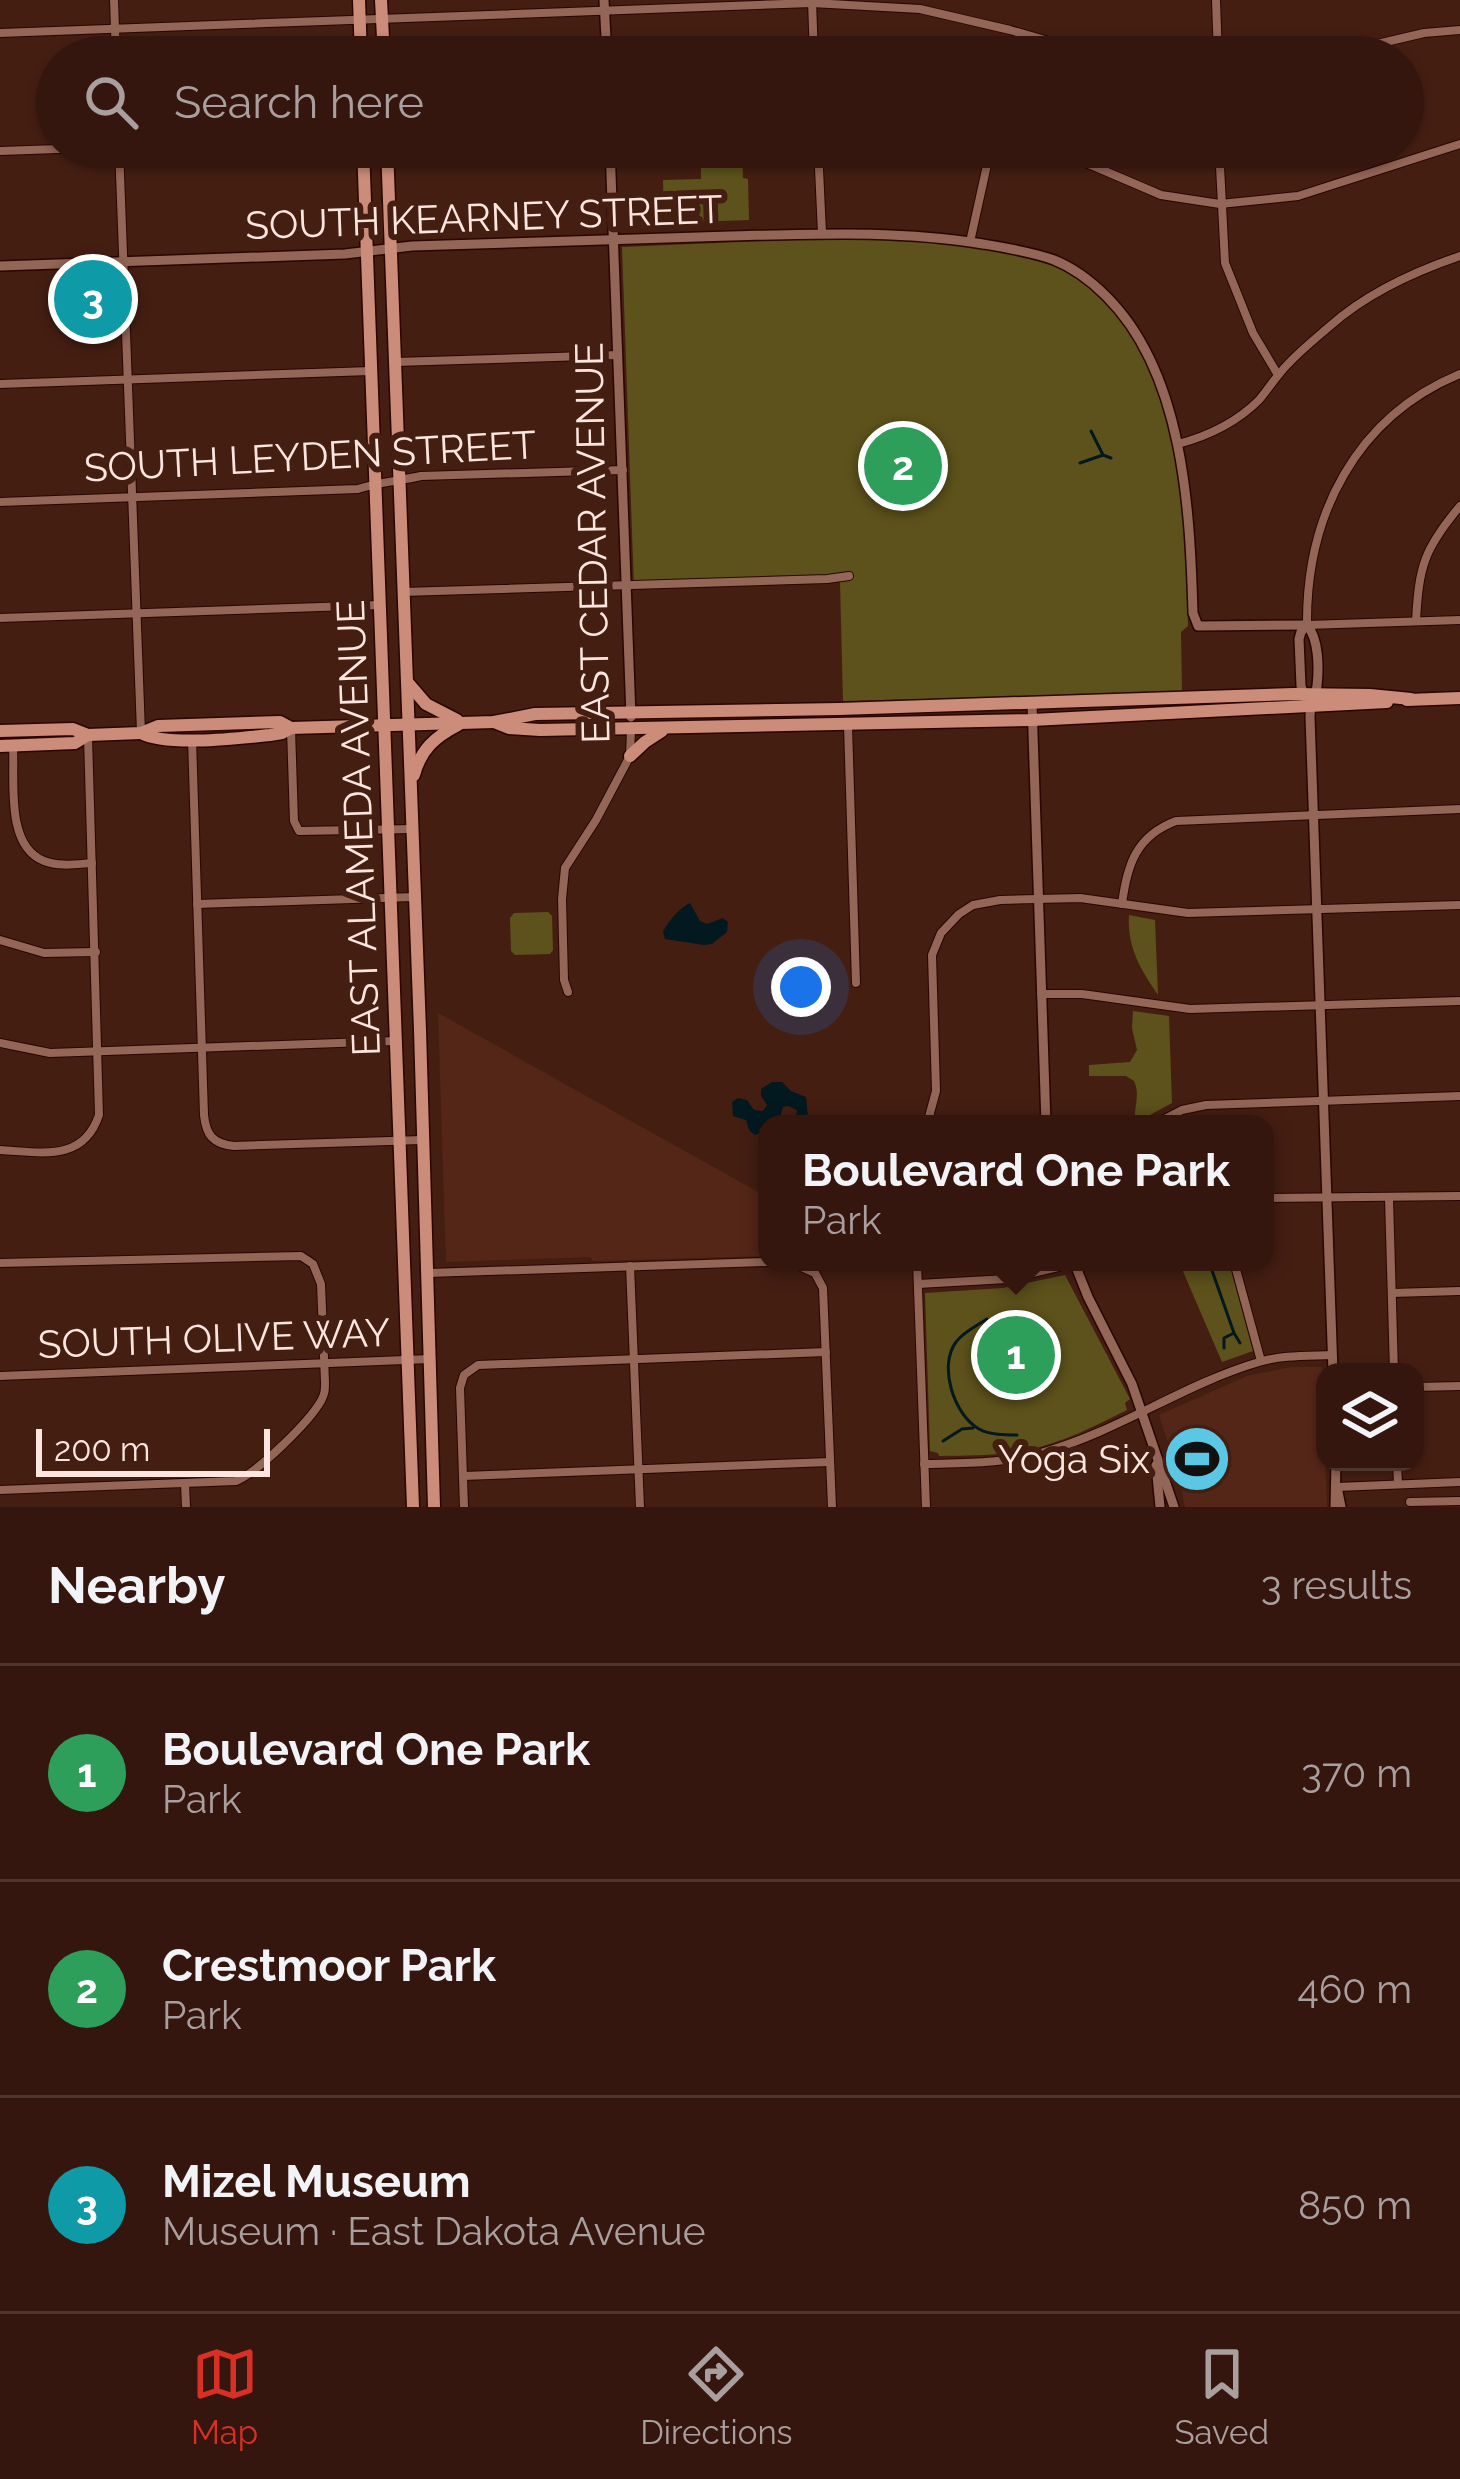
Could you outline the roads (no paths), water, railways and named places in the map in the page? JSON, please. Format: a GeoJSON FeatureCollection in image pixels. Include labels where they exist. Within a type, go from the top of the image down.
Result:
{"type":"FeatureCollection","features":[{"type":"Feature","properties":{"kind":"main road"},"geometry":{"type":"LineString","coordinates":[[359,0],[360,36]]}},
{"type":"Feature","properties":{"kind":"main road"},"geometry":{"type":"LineString","coordinates":[[381,0],[383,36]]}},
{"type":"Feature","properties":{"kind":"main road","name":"EAST ALAMEDA AVENUE"},"geometry":{"type":"LineString","coordinates":[[364,168],[413,1507]]}},
{"type":"Feature","properties":{"kind":"main road","name":"EAST ALAMEDA AVENUE"},"geometry":{"type":"LineString","coordinates":[[388,168],[434,1507]]}},
{"type":"Feature","properties":{"kind":"main road"},"geometry":{"type":"LineString","coordinates":[[407,682],[428,705],[464,723]]}},
{"type":"Feature","properties":{"kind":"main road"},"geometry":{"type":"LineString","coordinates":[[494,722],[515,729],[848,726],[1032,720],[1309,698]]}},
{"type":"Feature","properties":{"kind":"main road"},"geometry":{"type":"LineString","coordinates":[[141,733],[156,740],[270,736],[291,728],[631,712],[1460,698]]}},
{"type":"Feature","properties":{"kind":"main road"},"geometry":{"type":"LineString","coordinates":[[848,726],[860,716],[912,706]]}},
{"type":"Feature","properties":{"kind":"main road"},"geometry":{"type":"LineString","coordinates":[[784,727],[804,719],[836,716],[839,709]]}},
{"type":"Feature","properties":{"kind":"main road"},"geometry":{"type":"LineString","coordinates":[[0,731],[73,729],[88,735],[141,733],[157,726],[280,722],[291,728]]}},
{"type":"Feature","properties":{"kind":"main road"},"geometry":{"type":"LineString","coordinates":[[411,788],[425,749],[464,723]]}},
{"type":"Feature","properties":{"kind":"main road"},"geometry":{"type":"LineString","coordinates":[[630,756],[667,729]]}},
{"type":"Feature","properties":{"kind":"main road"},"geometry":{"type":"LineString","coordinates":[[7,746],[75,743],[88,735]]}},
{"type":"Feature","properties":{"kind":"street"},"geometry":{"type":"LineString","coordinates":[[114,0],[115,36]]}},
{"type":"Feature","properties":{"kind":"street"},"geometry":{"type":"LineString","coordinates":[[1216,0],[1217,36]]}},
{"type":"Feature","properties":{"kind":"street"},"geometry":{"type":"LineString","coordinates":[[0,33],[359,20],[605,5],[812,2],[920,9],[1029,36]]}},
{"type":"Feature","properties":{"kind":"street"},"geometry":{"type":"LineString","coordinates":[[812,2],[813,36]]}},
{"type":"Feature","properties":{"kind":"street"},"geometry":{"type":"LineString","coordinates":[[605,5],[606,36]]}},
{"type":"Feature","properties":{"kind":"street"},"geometry":{"type":"LineString","coordinates":[[1411,36],[1460,30]]}},
{"type":"Feature","properties":{"kind":"street"},"geometry":{"type":"LineString","coordinates":[[1424,156],[1460,144]]}},
{"type":"Feature","properties":{"kind":"street"},"geometry":{"type":"LineString","coordinates":[[0,151],[36,150]]}},
{"type":"Feature","properties":{"kind":"street"},"geometry":{"type":"LineString","coordinates":[[119,168],[141,733]]}},
{"type":"Feature","properties":{"kind":"street","name":"EAST CEDAR AVENUE"},"geometry":{"type":"LineString","coordinates":[[568,992],[564,980],[565,868],[630,756],[611,168]]}},
{"type":"Feature","properties":{"kind":"street"},"geometry":{"type":"LineString","coordinates":[[819,168],[822,233]]}},
{"type":"Feature","properties":{"kind":"street"},"geometry":{"type":"LineString","coordinates":[[970,242],[986,168]]}},
{"type":"Feature","properties":{"kind":"street"},"geometry":{"type":"LineString","coordinates":[[1100,168],[1161,195],[1220,204],[1298,196],[1385,168]]}},
{"type":"Feature","properties":{"kind":"street"},"geometry":{"type":"LineString","coordinates":[[1220,168],[1225,262],[1253,333],[1278,375]]}},
{"type":"Feature","properties":{"kind":"street","name":"SOUTH KEARNEY STREET"},"geometry":{"type":"LineString","coordinates":[[0,266],[418,245],[822,233],[970,242],[1054,260],[1109,298],[1137,337],[1161,386],[1190,512],[1196,622],[1202,628],[1307,625]]}},
{"type":"Feature","properties":{"kind":"street"},"geometry":{"type":"LineString","coordinates":[[1178,444],[1227,425],[1254,405],[1334,322],[1372,294],[1460,256]]}},
{"type":"Feature","properties":{"kind":"street"},"geometry":{"type":"LineString","coordinates":[[395,362],[618,355]]}},
{"type":"Feature","properties":{"kind":"street"},"geometry":{"type":"LineString","coordinates":[[0,384],[372,371]]}},
{"type":"Feature","properties":{"kind":"street"},"geometry":{"type":"LineString","coordinates":[[1333,1363],[1309,698],[1299,639],[1307,625],[1308,584],[1317,538],[1352,460],[1399,407],[1460,374]]}},
{"type":"Feature","properties":{"kind":"street","name":"SOUTH LEYDEN STREET"},"geometry":{"type":"LineString","coordinates":[[0,502],[358,489],[421,476],[622,470]]}},
{"type":"Feature","properties":{"kind":"street"},"geometry":{"type":"LineString","coordinates":[[1416,621],[1423,562],[1460,506]]}},
{"type":"Feature","properties":{"kind":"street"},"geometry":{"type":"LineString","coordinates":[[403,592],[850,576]]}},
{"type":"Feature","properties":{"kind":"street"},"geometry":{"type":"LineString","coordinates":[[0,618],[381,605]]}},
{"type":"Feature","properties":{"kind":"street"},"geometry":{"type":"LineString","coordinates":[[1307,625],[1460,620]]}},
{"type":"Feature","properties":{"kind":"street"},"geometry":{"type":"LineString","coordinates":[[1032,703],[1046,1115]]}},
{"type":"Feature","properties":{"kind":"street"},"geometry":{"type":"LineString","coordinates":[[848,726],[856,983]]}},
{"type":"Feature","properties":{"kind":"street"},"geometry":{"type":"LineString","coordinates":[[291,728],[293,817],[299,832],[413,829]]}},
{"type":"Feature","properties":{"kind":"street"},"geometry":{"type":"LineString","coordinates":[[0,1150],[57,1152],[81,1143],[99,1114],[88,735]]}},
{"type":"Feature","properties":{"kind":"street"},"geometry":{"type":"LineString","coordinates":[[191,739],[209,1135],[218,1143],[237,1146],[424,1140]]}},
{"type":"Feature","properties":{"kind":"street"},"geometry":{"type":"LineString","coordinates":[[7,746],[16,825],[24,845],[50,863],[92,863]]}},
{"type":"Feature","properties":{"kind":"street"},"geometry":{"type":"LineString","coordinates":[[1122,904],[1136,849],[1169,823],[1192,818],[1460,809]]}},
{"type":"Feature","properties":{"kind":"street"},"geometry":{"type":"LineString","coordinates":[[197,904],[415,897]]}},
{"type":"Feature","properties":{"kind":"street"},"geometry":{"type":"LineString","coordinates":[[930,1115],[935,1098],[931,970],[937,940],[951,921],[973,905],[1080,898],[1188,913],[1460,905]]}},
{"type":"Feature","properties":{"kind":"street"},"geometry":{"type":"LineString","coordinates":[[0,940],[44,953],[96,952]]}},
{"type":"Feature","properties":{"kind":"street"},"geometry":{"type":"LineString","coordinates":[[1041,994],[1082,994],[1190,1009],[1460,1000]]}},
{"type":"Feature","properties":{"kind":"street"},"geometry":{"type":"LineString","coordinates":[[0,1042],[50,1053],[395,1041]]}},
{"type":"Feature","properties":{"kind":"street"},"geometry":{"type":"LineString","coordinates":[[1170,1115],[1198,1106],[1460,1096]]}},
{"type":"Feature","properties":{"kind":"street"},"geometry":{"type":"LineString","coordinates":[[1274,1198],[1460,1196]]}},
{"type":"Feature","properties":{"kind":"street"},"geometry":{"type":"LineString","coordinates":[[1389,1198],[1394,1363]]}},
{"type":"Feature","properties":{"kind":"street"},"geometry":{"type":"LineString","coordinates":[[0,1263],[301,1256],[313,1264],[321,1284],[325,1364],[321,1401],[260,1467],[236,1481],[0,1490]]}},
{"type":"Feature","properties":{"kind":"street"},"geometry":{"type":"LineString","coordinates":[[428,1273],[758,1262]]}},
{"type":"Feature","properties":{"kind":"street"},"geometry":{"type":"LineString","coordinates":[[630,1266],[640,1507]]}},
{"type":"Feature","properties":{"kind":"street"},"geometry":{"type":"LineString","coordinates":[[811,1271],[823,1288],[832,1507]]}},
{"type":"Feature","properties":{"kind":"street"},"geometry":{"type":"LineString","coordinates":[[917,1271],[926,1507]]}},
{"type":"Feature","properties":{"kind":"street"},"geometry":{"type":"LineString","coordinates":[[918,1284],[1007,1279],[1042,1271]]}},
{"type":"Feature","properties":{"kind":"street"},"geometry":{"type":"LineString","coordinates":[[1080,1271],[1143,1411],[1174,1507]]}},
{"type":"Feature","properties":{"kind":"street"},"geometry":{"type":"LineString","coordinates":[[1236,1271],[1261,1361]]}},
{"type":"Feature","properties":{"kind":"street"},"geometry":{"type":"LineString","coordinates":[[1392,1293],[1460,1291]]}},
{"type":"Feature","properties":{"kind":"street"},"geometry":{"type":"LineString","coordinates":[[464,1507],[460,1394],[464,1375],[472,1368],[826,1352]]}},
{"type":"Feature","properties":{"kind":"street"},"geometry":{"type":"LineString","coordinates":[[924,1464],[1036,1455],[1261,1361],[1333,1355]]}},
{"type":"Feature","properties":{"kind":"street","name":"SOUTH OLIVE WAY"},"geometry":{"type":"LineString","coordinates":[[0,1376],[431,1359]]}},
{"type":"Feature","properties":{"kind":"street"},"geometry":{"type":"LineString","coordinates":[[1424,1387],[1460,1386]]}},
{"type":"Feature","properties":{"kind":"street"},"geometry":{"type":"LineString","coordinates":[[1154,1448],[1160,1507]]}},
{"type":"Feature","properties":{"kind":"street"},"geometry":{"type":"LineString","coordinates":[[464,1476],[830,1462]]}},
{"type":"Feature","properties":{"kind":"street"},"geometry":{"type":"LineString","coordinates":[[1336,1471],[1338,1507]]}},
{"type":"Feature","properties":{"kind":"street"},"geometry":{"type":"LineString","coordinates":[[1397,1471],[1398,1484]]}},
{"type":"Feature","properties":{"kind":"street"},"geometry":{"type":"LineString","coordinates":[[1337,1486],[1460,1482]]}},
{"type":"Feature","properties":{"kind":"street"},"geometry":{"type":"LineString","coordinates":[[185,1483],[186,1507]]}},
{"type":"Feature","properties":{"kind":"street"},"geometry":{"type":"LineString","coordinates":[[1410,1502],[1460,1501]]}},
{"type":"Feature","properties":{"kind":"water"},"geometry":{"type":"Polygon","coordinates":[[[690,903],[700,921],[707,924],[723,918],[728,922],[727,932],[704,945],[665,939],[668,924],[690,903]]]}},
{"type":"Feature","properties":{"kind":"water"},"geometry":{"type":"Polygon","coordinates":[[[782,1082],[806,1097],[808,1115],[796,1115],[797,1110],[788,1106],[781,1115],[758,1115],[755,1135],[746,1120],[733,1116],[732,1102],[747,1100],[754,1110],[763,1111],[767,1105],[761,1089],[782,1082]]]}},
{"type":"Feature","properties":{"kind":"waterway"},"geometry":{"type":"LineString","coordinates":[[1091,431],[1103,455]]}},
{"type":"Feature","properties":{"kind":"waterway"},"geometry":{"type":"LineString","coordinates":[[1080,463],[1103,455],[1111,458]]}},
{"type":"Feature","properties":{"kind":"waterway"},"geometry":{"type":"LineString","coordinates":[[1212,1271],[1240,1343]]}},
{"type":"Feature","properties":{"kind":"waterway"},"geometry":{"type":"LineString","coordinates":[[987,1319],[956,1342],[948,1364],[951,1389],[962,1413],[979,1429],[1017,1435]]}},
{"type":"Feature","properties":{"kind":"waterway"},"geometry":{"type":"LineString","coordinates":[[1224,1348],[1224,1338],[1234,1333]]}},
{"type":"Feature","properties":{"kind":"waterway"},"geometry":{"type":"LineString","coordinates":[[943,1441],[973,1428]]}},
{"type":"Feature","properties":{"kind":"place","name":"Mizel Museum"},"geometry":{"type":"Point","coordinates":[93,299]}},
{"type":"Feature","properties":{"kind":"place","name":"Crestmoor Park"},"geometry":{"type":"Point","coordinates":[903,466]}},
{"type":"Feature","properties":{"kind":"place","name":"Boulevard One Park"},"geometry":{"type":"Point","coordinates":[1016,1355]}},
{"type":"Feature","properties":{"kind":"place","name":"Yoga Six"},"geometry":{"type":"Point","coordinates":[1197,1459]}}]}
